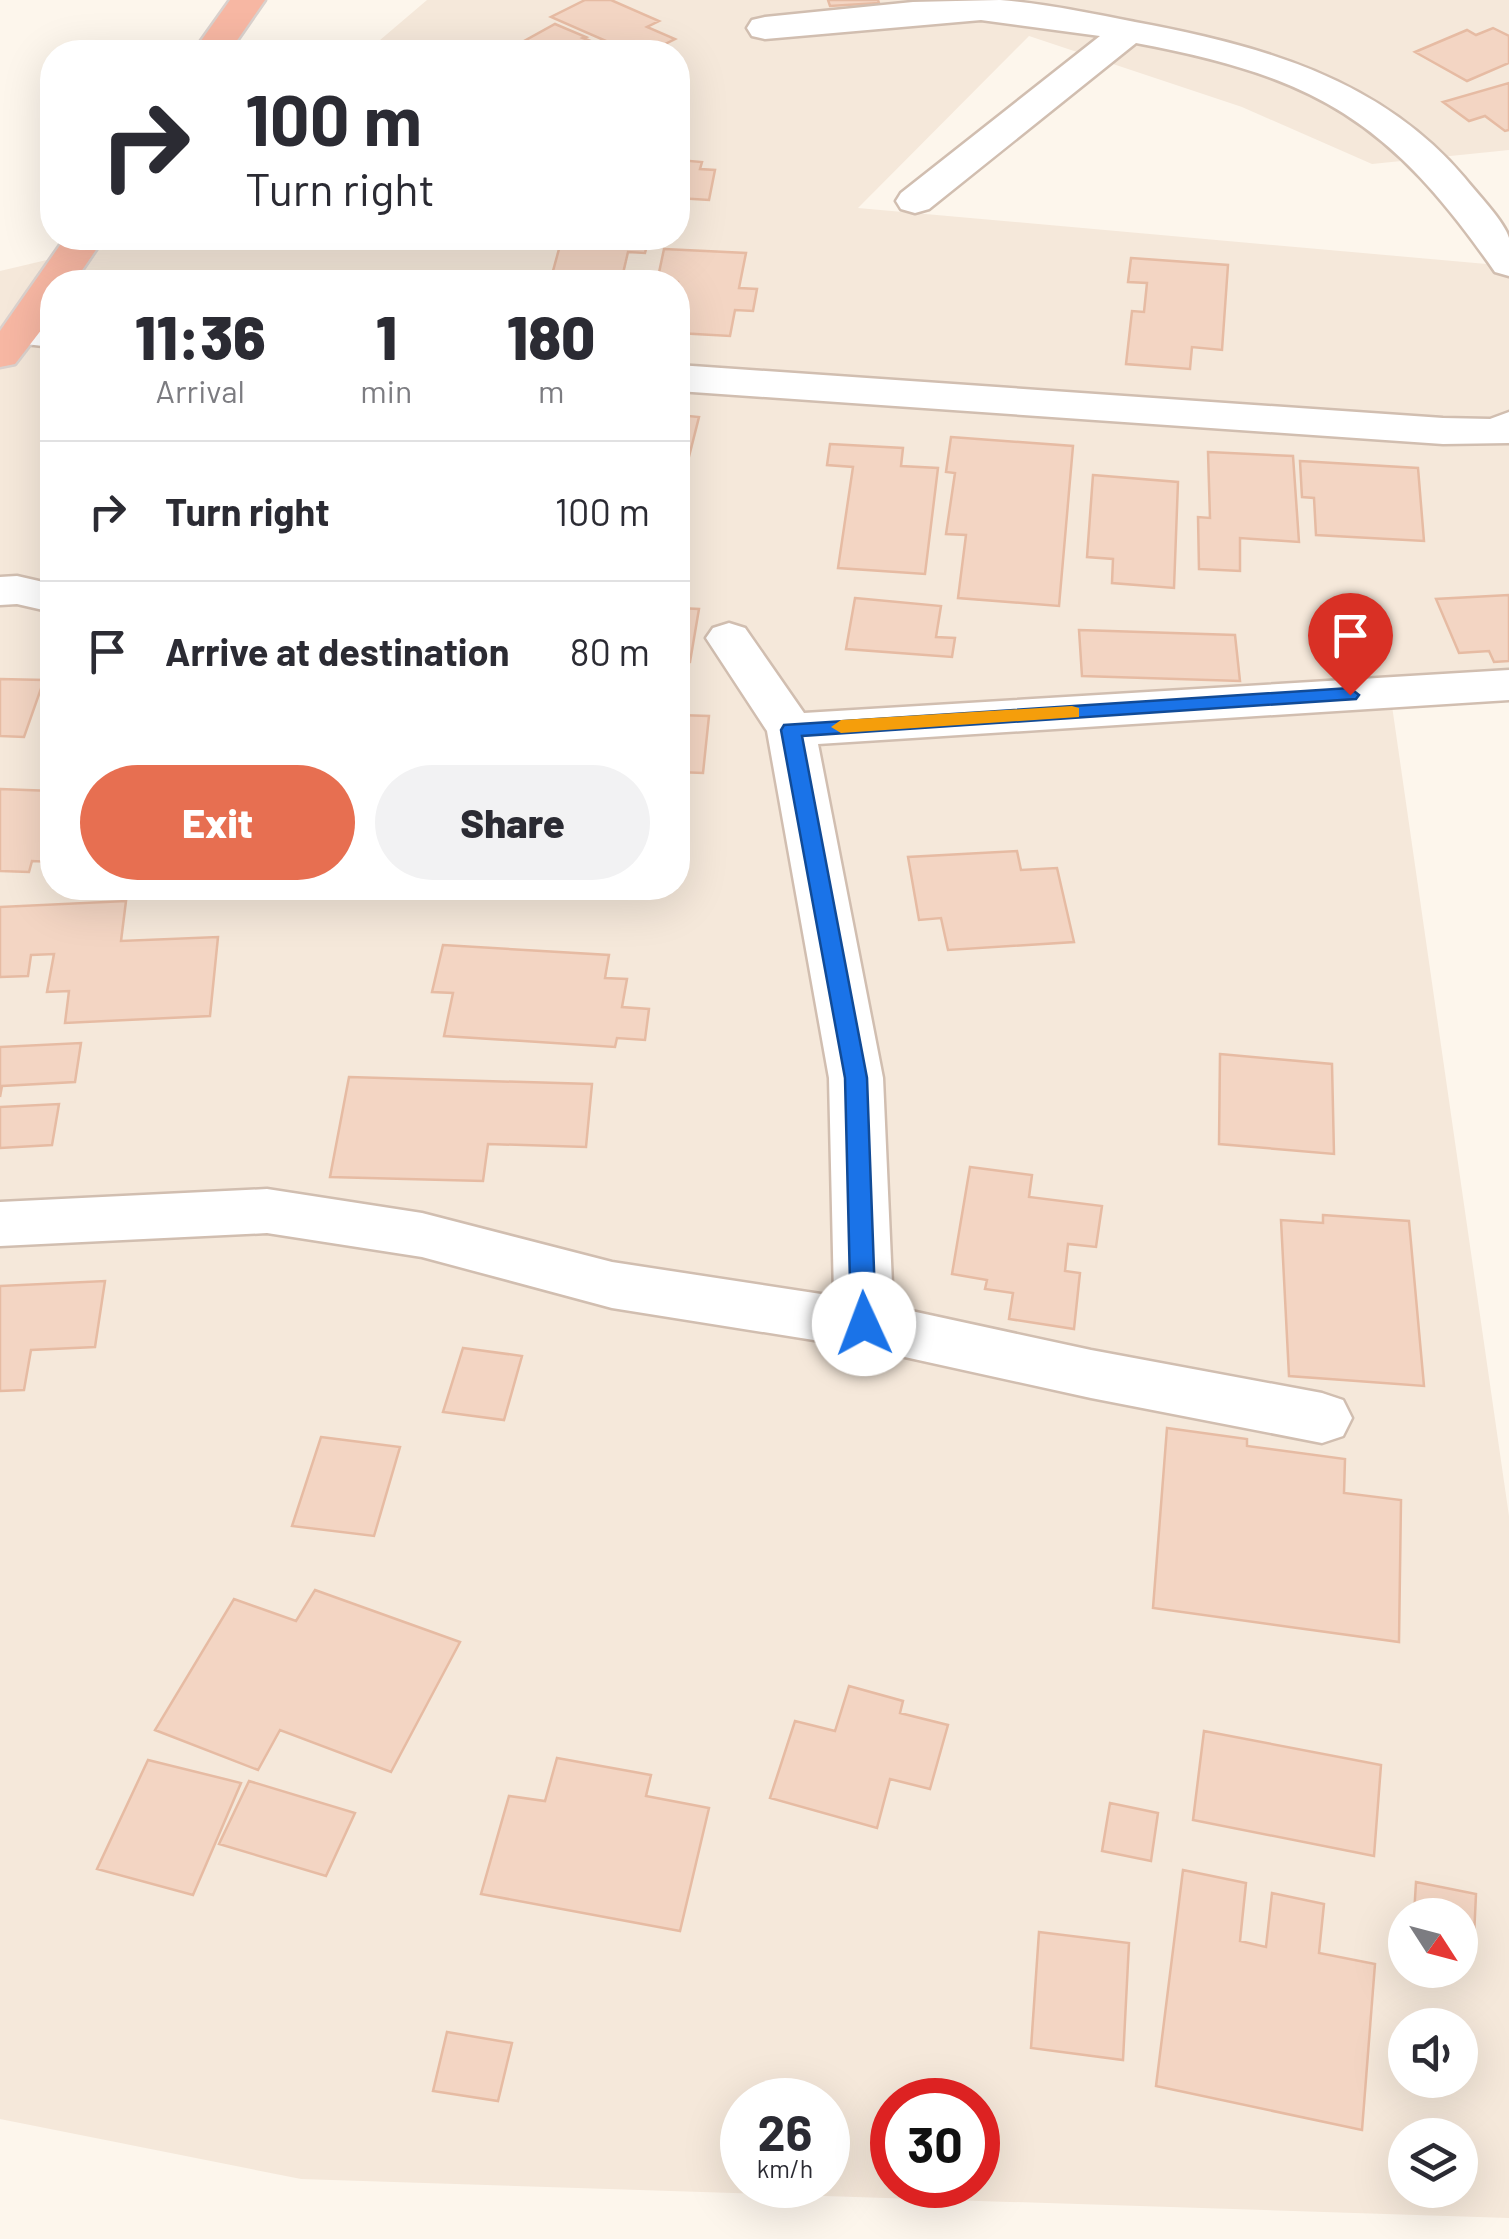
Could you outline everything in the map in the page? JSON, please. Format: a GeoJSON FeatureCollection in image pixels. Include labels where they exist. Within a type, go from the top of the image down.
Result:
{"type":"FeatureCollection","features":[{"type":"Feature","properties":{"kind":"highway"},"geometry":{"type":"LineString","coordinates":[[219,40],[248,0]]}},
{"type":"Feature","properties":{"kind":"highway"},"geometry":{"type":"LineString","coordinates":[[25,341],[40,310]]}},
{"type":"Feature","properties":{"kind":"street"},"geometry":{"type":"LineString","coordinates":[[766,28],[964,10],[1038,14],[1242,54],[1294,73],[1366,112],[1405,139],[1457,190],[1509,264]]}},
{"type":"Feature","properties":{"kind":"street"},"geometry":{"type":"LineString","coordinates":[[915,202],[1129,31]]}},
{"type":"Feature","properties":{"kind":"street"},"geometry":{"type":"LineString","coordinates":[[690,379],[1443,431],[1501,432],[1509,425]]}},
{"type":"Feature","properties":{"kind":"street"},"geometry":{"type":"LineString","coordinates":[[0,592],[17,590],[40,595]]}},
{"type":"Feature","properties":{"kind":"street"},"geometry":{"type":"LineString","coordinates":[[729,638],[791,730],[856,1078],[864,1324]]}},
{"type":"Feature","properties":{"kind":"street"},"geometry":{"type":"LineString","coordinates":[[791,730],[1509,685]]}},
{"type":"Feature","properties":{"kind":"street"},"geometry":{"type":"LineString","coordinates":[[0,1224],[268,1211],[422,1235],[612,1285],[864,1324],[1090,1374],[1322,1418]]}},
{"type":"Feature","properties":{"kind":"shaded area"},"geometry":{"type":"Polygon","coordinates":[[[427,0],[1509,0],[1509,150],[1372,164],[1242,107],[1029,36],[858,208],[1509,266],[1509,684],[1390,692],[1509,1516],[1509,2218],[1000,2202],[1000,2078],[870,2078],[870,2197],[850,2197],[850,2078],[720,2078],[720,2193],[301,2179],[0,2119],[0,271],[89,250],[690,250],[690,40],[380,40],[427,0]]]}},
{"type":"Feature","properties":{"kind":"building"},"geometry":{"type":"Polygon","coordinates":[[[585,0],[611,0],[659,21],[647,27],[675,39],[604,40],[551,17],[585,0]]]}},
{"type":"Feature","properties":{"kind":"building"},"geometry":{"type":"Polygon","coordinates":[[[828,0],[878,0],[879,3],[830,6],[828,0]]]}},
{"type":"Feature","properties":{"kind":"building"},"geometry":{"type":"Polygon","coordinates":[[[555,24],[588,40],[526,40],[555,24]]]}},
{"type":"Feature","properties":{"kind":"building"},"geometry":{"type":"Polygon","coordinates":[[[1493,28],[1509,36],[1509,63],[1467,81],[1415,52],[1467,30],[1476,35],[1493,28]]]}},
{"type":"Feature","properties":{"kind":"building"},"geometry":{"type":"Polygon","coordinates":[[[1509,83],[1509,130],[1485,116],[1469,121],[1443,102],[1509,83]]]}},
{"type":"Feature","properties":{"kind":"building"},"geometry":{"type":"Polygon","coordinates":[[[690,161],[702,162],[700,169],[715,170],[709,200],[690,199],[690,161]]]}},
{"type":"Feature","properties":{"kind":"building"},"geometry":{"type":"Polygon","coordinates":[[[559,250],[646,250],[628,252],[624,270],[553,270],[559,250]]]}},
{"type":"Feature","properties":{"kind":"building"},"geometry":{"type":"Polygon","coordinates":[[[664,250],[746,253],[739,288],[757,289],[753,311],[735,310],[730,336],[690,334],[690,270],[660,270],[664,250]]]}},
{"type":"Feature","properties":{"kind":"building"},"geometry":{"type":"Polygon","coordinates":[[[1131,258],[1228,265],[1222,350],[1192,347],[1190,369],[1126,364],[1132,311],[1144,312],[1147,283],[1128,282],[1131,258]]]}},
{"type":"Feature","properties":{"kind":"building"},"geometry":{"type":"Polygon","coordinates":[[[690,416],[699,417],[690,453],[690,416]]]}},
{"type":"Feature","properties":{"kind":"building"},"geometry":{"type":"Polygon","coordinates":[[[951,437],[1073,446],[1059,606],[958,598],[966,535],[946,534],[955,473],[946,472],[951,437]]]}},
{"type":"Feature","properties":{"kind":"building"},"geometry":{"type":"Polygon","coordinates":[[[830,444],[903,448],[901,466],[938,468],[925,574],[838,568],[853,467],[827,465],[830,444]]]}},
{"type":"Feature","properties":{"kind":"building"},"geometry":{"type":"Polygon","coordinates":[[[1208,452],[1293,456],[1299,542],[1240,538],[1240,571],[1199,569],[1198,517],[1210,518],[1208,452]]]}},
{"type":"Feature","properties":{"kind":"building"},"geometry":{"type":"Polygon","coordinates":[[[1300,461],[1418,468],[1424,541],[1316,535],[1314,498],[1302,497],[1300,461]]]}},
{"type":"Feature","properties":{"kind":"building"},"geometry":{"type":"Polygon","coordinates":[[[1093,475],[1178,482],[1174,588],[1112,583],[1113,559],[1087,557],[1093,475]]]}},
{"type":"Feature","properties":{"kind":"building"},"geometry":{"type":"Polygon","coordinates":[[[1509,595],[1509,661],[1494,662],[1489,651],[1459,653],[1436,599],[1509,595]]]}},
{"type":"Feature","properties":{"kind":"building"},"geometry":{"type":"Polygon","coordinates":[[[855,598],[941,606],[936,637],[955,638],[952,657],[846,649],[855,598]]]}},
{"type":"Feature","properties":{"kind":"building"},"geometry":{"type":"Polygon","coordinates":[[[690,609],[699,609],[690,662],[690,609]]]}},
{"type":"Feature","properties":{"kind":"building"},"geometry":{"type":"Polygon","coordinates":[[[1079,630],[1235,635],[1240,681],[1082,676],[1079,630]]]}},
{"type":"Feature","properties":{"kind":"building"},"geometry":{"type":"Polygon","coordinates":[[[0,679],[40,680],[40,691],[24,737],[0,736],[0,679]]]}},
{"type":"Feature","properties":{"kind":"building"},"geometry":{"type":"Polygon","coordinates":[[[690,715],[709,716],[703,773],[690,772],[690,715]]]}},
{"type":"Feature","properties":{"kind":"building"},"geometry":{"type":"Polygon","coordinates":[[[0,789],[40,791],[40,861],[32,861],[29,872],[0,871],[0,789]]]}},
{"type":"Feature","properties":{"kind":"building"},"geometry":{"type":"Polygon","coordinates":[[[1017,851],[1021,870],[1057,868],[1074,942],[948,950],[941,918],[919,920],[908,857],[1017,851]]]}},
{"type":"Feature","properties":{"kind":"building"},"geometry":{"type":"Polygon","coordinates":[[[126,901],[121,941],[218,937],[210,1016],[65,1023],[69,991],[47,992],[54,954],[31,955],[28,976],[0,977],[0,907],[126,901]]]}},
{"type":"Feature","properties":{"kind":"building"},"geometry":{"type":"Polygon","coordinates":[[[443,945],[609,955],[605,978],[627,979],[622,1007],[649,1009],[645,1040],[617,1038],[615,1047],[444,1036],[453,993],[432,992],[443,945]]]}},
{"type":"Feature","properties":{"kind":"building"},"geometry":{"type":"Polygon","coordinates":[[[81,1043],[75,1082],[2,1086],[0,1097],[0,1047],[81,1043]]]}},
{"type":"Feature","properties":{"kind":"building"},"geometry":{"type":"Polygon","coordinates":[[[1220,1054],[1332,1064],[1334,1154],[1219,1144],[1220,1054]]]}},
{"type":"Feature","properties":{"kind":"building"},"geometry":{"type":"Polygon","coordinates":[[[349,1077],[592,1084],[586,1147],[488,1144],[483,1181],[330,1177],[349,1077]]]}},
{"type":"Feature","properties":{"kind":"building"},"geometry":{"type":"Polygon","coordinates":[[[59,1104],[52,1145],[0,1148],[0,1107],[59,1104]]]}},
{"type":"Feature","properties":{"kind":"building"},"geometry":{"type":"Polygon","coordinates":[[[970,1167],[1032,1175],[1029,1197],[1102,1206],[1096,1247],[1068,1244],[1065,1271],[1080,1273],[1074,1329],[1009,1319],[1013,1293],[985,1289],[987,1280],[952,1274],[970,1167]]]}},
{"type":"Feature","properties":{"kind":"building"},"geometry":{"type":"Polygon","coordinates":[[[1323,1215],[1409,1221],[1424,1386],[1289,1376],[1281,1220],[1323,1223],[1323,1215]]]}},
{"type":"Feature","properties":{"kind":"building"},"geometry":{"type":"Polygon","coordinates":[[[105,1281],[95,1347],[31,1350],[24,1390],[0,1391],[0,1286],[105,1281]]]}},
{"type":"Feature","properties":{"kind":"building"},"geometry":{"type":"Polygon","coordinates":[[[463,1348],[522,1356],[504,1420],[443,1412],[463,1348]]]}},
{"type":"Feature","properties":{"kind":"building"},"geometry":{"type":"Polygon","coordinates":[[[1167,1428],[1247,1439],[1247,1446],[1345,1459],[1344,1493],[1401,1500],[1399,1642],[1153,1608],[1167,1428]]]}},
{"type":"Feature","properties":{"kind":"building"},"geometry":{"type":"Polygon","coordinates":[[[321,1437],[400,1447],[374,1536],[292,1526],[321,1437]]]}},
{"type":"Feature","properties":{"kind":"building"},"geometry":{"type":"Polygon","coordinates":[[[315,1590],[460,1642],[391,1772],[280,1730],[258,1770],[155,1730],[234,1599],[296,1621],[315,1590]]]}},
{"type":"Feature","properties":{"kind":"building"},"geometry":{"type":"Polygon","coordinates":[[[849,1686],[903,1701],[900,1713],[948,1725],[930,1789],[890,1779],[877,1828],[770,1798],[795,1721],[835,1731],[849,1686]]]}},
{"type":"Feature","properties":{"kind":"building"},"geometry":{"type":"Polygon","coordinates":[[[1204,1731],[1381,1765],[1374,1856],[1193,1820],[1204,1731]]]}},
{"type":"Feature","properties":{"kind":"building"},"geometry":{"type":"Polygon","coordinates":[[[557,1758],[651,1775],[646,1796],[709,1808],[680,1931],[481,1894],[509,1796],[545,1801],[557,1758]]]}},
{"type":"Feature","properties":{"kind":"building"},"geometry":{"type":"Polygon","coordinates":[[[148,1760],[241,1783],[193,1895],[97,1869],[148,1760]]]}},
{"type":"Feature","properties":{"kind":"building"},"geometry":{"type":"Polygon","coordinates":[[[249,1781],[355,1813],[326,1876],[219,1844],[249,1781]]]}},
{"type":"Feature","properties":{"kind":"building"},"geometry":{"type":"Polygon","coordinates":[[[1110,1803],[1158,1813],[1151,1861],[1102,1851],[1110,1803]]]}},
{"type":"Feature","properties":{"kind":"building"},"geometry":{"type":"Polygon","coordinates":[[[1183,1870],[1246,1883],[1240,1941],[1266,1947],[1272,1893],[1324,1904],[1319,1953],[1375,1964],[1362,2130],[1156,2086],[1183,1870]]]}},
{"type":"Feature","properties":{"kind":"building"},"geometry":{"type":"Polygon","coordinates":[[[1416,1882],[1476,1894],[1476,1898],[1415,1898],[1416,1882]]]}},
{"type":"Feature","properties":{"kind":"building"},"geometry":{"type":"Polygon","coordinates":[[[1039,1932],[1129,1943],[1123,2060],[1031,2048],[1039,1932]]]}},
{"type":"Feature","properties":{"kind":"building"},"geometry":{"type":"Polygon","coordinates":[[[447,2032],[512,2043],[498,2101],[433,2091],[447,2032]]]}},
{"type":"Feature","properties":{"kind":"slow traffic"},"geometry":{"type":"LineString","coordinates":[[841,727],[1072,712]]}},
{"type":"Feature","properties":{"kind":"route"},"geometry":{"type":"LineString","coordinates":[[864,1324],[856,1078],[791,730],[1350,695]]}}]}
